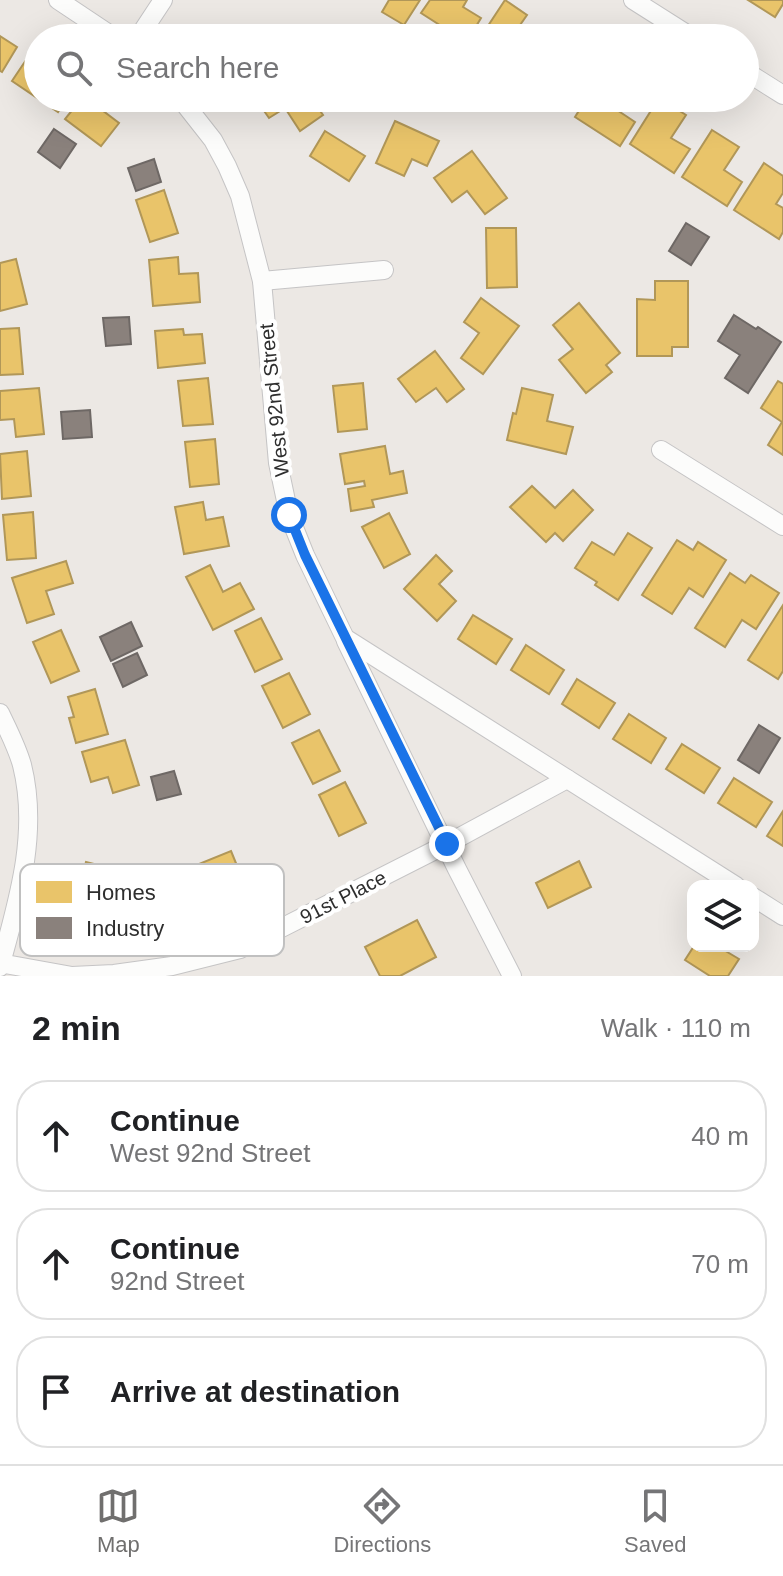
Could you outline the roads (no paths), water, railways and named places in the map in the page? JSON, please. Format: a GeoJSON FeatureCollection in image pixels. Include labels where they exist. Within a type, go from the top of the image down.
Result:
{"type":"FeatureCollection","features":[{"type":"Feature","properties":{"kind":"street"},"geometry":{"type":"LineString","coordinates":[[58,0],[94,24]]}},
{"type":"Feature","properties":{"kind":"street"},"geometry":{"type":"LineString","coordinates":[[147,24],[163,0]]}},
{"type":"Feature","properties":{"kind":"street"},"geometry":{"type":"LineString","coordinates":[[633,0],[671,24]]}},
{"type":"Feature","properties":{"kind":"street"},"geometry":{"type":"LineString","coordinates":[[759,80],[783,95]]}},
{"type":"Feature","properties":{"kind":"street","name":"West 92nd Street"},"geometry":{"type":"LineString","coordinates":[[191,112],[213,140],[240,196],[262,281],[278,463],[289,515],[305,555],[447,844]]}},
{"type":"Feature","properties":{"kind":"street"},"geometry":{"type":"LineString","coordinates":[[262,281],[384,270]]}},
{"type":"Feature","properties":{"kind":"street"},"geometry":{"type":"LineString","coordinates":[[661,450],[783,526]]}},
{"type":"Feature","properties":{"kind":"street"},"geometry":{"type":"LineString","coordinates":[[345,638],[727,880]]}},
{"type":"Feature","properties":{"kind":"street"},"geometry":{"type":"LineString","coordinates":[[0,713],[22,764],[29,817],[24,864]]}},
{"type":"Feature","properties":{"kind":"street"},"geometry":{"type":"LineString","coordinates":[[512,976],[447,844],[567,779]]}},
{"type":"Feature","properties":{"kind":"street","name":"91st Place"},"geometry":{"type":"LineString","coordinates":[[284,927],[447,844]]}},
{"type":"Feature","properties":{"kind":"street"},"geometry":{"type":"LineString","coordinates":[[0,964],[20,889]]}},
{"type":"Feature","properties":{"kind":"street"},"geometry":{"type":"LineString","coordinates":[[759,901],[783,916]]}},
{"type":"Feature","properties":{"kind":"street","name":"91st Place"},"geometry":{"type":"LineString","coordinates":[[0,964],[72,976],[172,966],[212,956]]}}]}
